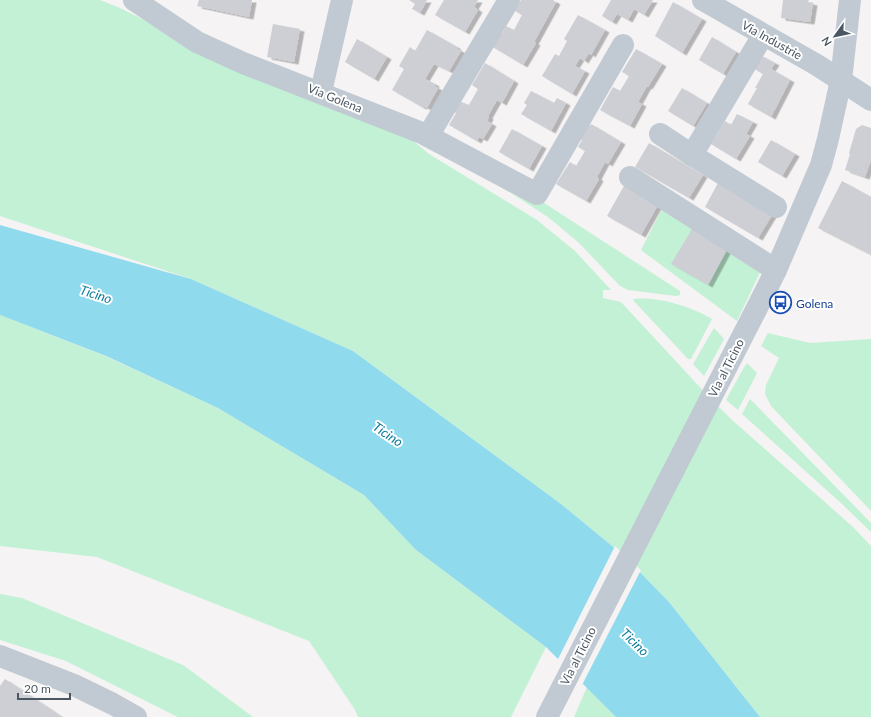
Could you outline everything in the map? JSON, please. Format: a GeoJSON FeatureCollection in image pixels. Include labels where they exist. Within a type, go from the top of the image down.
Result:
{"type":"FeatureCollection","features":[{"type":"Feature","properties":{"kind":"street","name":"Via Golena"},"geometry":{"type":"LineString","coordinates":[[134,0],[197,42],[243,63],[321,92],[428,136],[537,194],[623,45]]}},
{"type":"Feature","properties":{"kind":"street"},"geometry":{"type":"LineString","coordinates":[[321,92],[342,0]]}},
{"type":"Feature","properties":{"kind":"street"},"geometry":{"type":"LineString","coordinates":[[428,136],[509,0]]}},
{"type":"Feature","properties":{"kind":"street","name":"Via Industrie"},"geometry":{"type":"LineString","coordinates":[[703,0],[817,65],[871,100]]}},
{"type":"Feature","properties":{"kind":"street","name":"Via al Ticino"},"geometry":{"type":"LineString","coordinates":[[547,717],[776,270],[821,165],[830,133],[841,80],[850,0]]}},
{"type":"Feature","properties":{"kind":"street"},"geometry":{"type":"LineString","coordinates":[[692,155],[763,35]]}},
{"type":"Feature","properties":{"kind":"street"},"geometry":{"type":"LineString","coordinates":[[660,134],[776,207]]}},
{"type":"Feature","properties":{"kind":"street"},"geometry":{"type":"LineString","coordinates":[[630,177],[776,270]]}},
{"type":"Feature","properties":{"kind":"street"},"geometry":{"type":"LineString","coordinates":[[0,656],[74,685],[136,717]]}},
{"type":"Feature","properties":{"kind":"green space"},"geometry":{"type":"Polygon","coordinates":[[[0,0],[100,0],[120,8],[194,45],[405,134],[429,154],[537,220],[575,251],[611,290],[603,290],[603,298],[621,302],[732,420],[853,527],[871,546],[871,717],[760,717],[669,602],[623,555],[561,504],[353,351],[191,279],[0,216],[0,0]]]}},
{"type":"Feature","properties":{"kind":"green space"},"geometry":{"type":"Polygon","coordinates":[[[497,184],[538,199],[680,291],[680,295],[676,296],[628,290],[620,286],[579,243],[548,217],[497,184]]]}},
{"type":"Feature","properties":{"kind":"green space"},"geometry":{"type":"Polygon","coordinates":[[[664,205],[761,270],[737,321],[641,250],[664,205]]]}},
{"type":"Feature","properties":{"kind":"green space"},"geometry":{"type":"Polygon","coordinates":[[[654,299],[674,303],[695,310],[712,319],[691,359],[688,359],[633,300],[654,299]]]}},
{"type":"Feature","properties":{"kind":"green space"},"geometry":{"type":"Polygon","coordinates":[[[0,315],[105,356],[218,408],[364,495],[416,550],[546,647],[511,717],[358,717],[355,710],[309,641],[97,557],[0,546],[0,315]]]}},
{"type":"Feature","properties":{"kind":"green space"},"geometry":{"type":"Polygon","coordinates":[[[714,328],[724,339],[704,376],[693,364],[714,328]]]}},
{"type":"Feature","properties":{"kind":"green space"},"geometry":{"type":"Polygon","coordinates":[[[768,333],[810,343],[871,339],[871,511],[771,406],[765,394],[766,385],[779,358],[761,346],[768,333]]]}},
{"type":"Feature","properties":{"kind":"green space"},"geometry":{"type":"Polygon","coordinates":[[[747,363],[757,373],[738,410],[726,400],[747,363]]]}},
{"type":"Feature","properties":{"kind":"green space"},"geometry":{"type":"Polygon","coordinates":[[[750,399],[871,523],[871,532],[742,414],[750,399]]]}},
{"type":"Feature","properties":{"kind":"green space"},"geometry":{"type":"Polygon","coordinates":[[[0,594],[22,598],[183,665],[253,717],[178,717],[66,661],[0,640],[0,594]]]}},
{"type":"Feature","properties":{"kind":"green space"},"geometry":{"type":"Polygon","coordinates":[[[587,687],[616,717],[574,717],[587,687]]]}},
{"type":"Feature","properties":{"kind":"water","name":"Ticino"},"geometry":{"type":"Polygon","coordinates":[[[0,225],[191,279],[353,351],[561,504],[623,555],[669,602],[760,717],[616,717],[546,647],[416,550],[364,495],[218,408],[106,356],[0,315],[0,225]]]}},
{"type":"Feature","properties":{"kind":"pier"},"geometry":{"type":"Polygon","coordinates":[[[615,546],[641,570],[582,685],[557,661],[615,546]]]}},
{"type":"Feature","properties":{"kind":"building"},"geometry":{"type":"Polygon","coordinates":[[[199,0],[252,0],[249,17],[197,6],[199,0]]]}},
{"type":"Feature","properties":{"kind":"building"},"geometry":{"type":"Polygon","coordinates":[[[409,0],[427,0],[420,13],[412,9],[415,4],[409,0]]]}},
{"type":"Feature","properties":{"kind":"building"},"geometry":{"type":"Polygon","coordinates":[[[444,0],[478,0],[474,7],[478,10],[465,32],[435,15],[444,0]]]}},
{"type":"Feature","properties":{"kind":"building"},"geometry":{"type":"Polygon","coordinates":[[[521,0],[553,0],[556,2],[534,42],[536,43],[523,65],[488,44],[496,30],[502,34],[506,26],[514,30],[522,15],[515,11],[521,0]]]}},
{"type":"Feature","properties":{"kind":"building"},"geometry":{"type":"Polygon","coordinates":[[[611,0],[653,0],[644,15],[634,9],[628,20],[617,14],[612,22],[602,16],[611,0]]]}},
{"type":"Feature","properties":{"kind":"building"},"geometry":{"type":"Polygon","coordinates":[[[783,0],[809,0],[808,2],[813,3],[810,22],[781,18],[783,0]]]}},
{"type":"Feature","properties":{"kind":"building"},"geometry":{"type":"Polygon","coordinates":[[[673,2],[702,19],[682,53],[655,36],[673,2]]]}},
{"type":"Feature","properties":{"kind":"building"},"geometry":{"type":"Polygon","coordinates":[[[578,15],[605,30],[591,55],[589,53],[584,61],[580,58],[575,66],[585,71],[572,94],[542,76],[555,54],[559,56],[567,41],[564,39],[578,15]]]}},
{"type":"Feature","properties":{"kind":"building"},"geometry":{"type":"Polygon","coordinates":[[[273,24],[300,29],[294,62],[267,57],[273,24]]]}},
{"type":"Feature","properties":{"kind":"building"},"geometry":{"type":"Polygon","coordinates":[[[427,30],[457,47],[456,48],[461,51],[449,71],[434,64],[425,79],[435,84],[434,86],[438,88],[427,108],[422,107],[392,90],[404,69],[399,66],[410,47],[415,51],[427,30]]]}},
{"type":"Feature","properties":{"kind":"building"},"geometry":{"type":"Polygon","coordinates":[[[712,37],[736,52],[723,74],[699,60],[712,37]]]}},
{"type":"Feature","properties":{"kind":"building"},"geometry":{"type":"Polygon","coordinates":[[[357,39],[387,57],[374,79],[345,62],[357,39]]]}},
{"type":"Feature","properties":{"kind":"building"},"geometry":{"type":"Polygon","coordinates":[[[636,49],[662,64],[638,102],[642,104],[630,126],[600,110],[613,87],[620,91],[629,76],[622,72],[636,49]]]}},
{"type":"Feature","properties":{"kind":"building"},"geometry":{"type":"Polygon","coordinates":[[[760,55],[775,63],[771,69],[790,80],[771,117],[748,104],[763,74],[753,68],[760,55]]]}},
{"type":"Feature","properties":{"kind":"building"},"geometry":{"type":"Polygon","coordinates":[[[485,63],[514,81],[502,103],[497,100],[488,116],[487,121],[492,124],[483,139],[479,137],[477,141],[449,125],[456,113],[453,111],[459,101],[469,105],[478,89],[472,85],[485,63]]]}},
{"type":"Feature","properties":{"kind":"building"},"geometry":{"type":"Polygon","coordinates":[[[682,88],[707,103],[693,126],[668,111],[682,88]]]}},
{"type":"Feature","properties":{"kind":"building"},"geometry":{"type":"Polygon","coordinates":[[[531,91],[554,103],[557,98],[566,103],[551,131],[521,114],[527,105],[524,103],[531,91]]]}},
{"type":"Feature","properties":{"kind":"building"},"geometry":{"type":"Polygon","coordinates":[[[737,114],[753,122],[746,134],[750,136],[736,159],[711,144],[725,121],[731,125],[737,114]]]}},
{"type":"Feature","properties":{"kind":"building"},"geometry":{"type":"Polygon","coordinates":[[[585,122],[621,142],[608,164],[605,162],[597,177],[599,179],[586,201],[556,184],[570,162],[576,166],[585,151],[578,147],[582,140],[576,136],[585,122]]]}},
{"type":"Feature","properties":{"kind":"building"},"geometry":{"type":"Polygon","coordinates":[[[862,125],[871,128],[871,160],[865,177],[845,170],[856,129],[862,125]]]}},
{"type":"Feature","properties":{"kind":"building"},"geometry":{"type":"Polygon","coordinates":[[[512,129],[542,146],[529,169],[499,152],[512,129]]]}},
{"type":"Feature","properties":{"kind":"building"},"geometry":{"type":"Polygon","coordinates":[[[771,140],[795,154],[782,176],[758,162],[771,140]]]}},
{"type":"Feature","properties":{"kind":"building"},"geometry":{"type":"Polygon","coordinates":[[[649,143],[703,175],[689,198],[635,167],[649,143]]]}},
{"type":"Feature","properties":{"kind":"building"},"geometry":{"type":"Polygon","coordinates":[[[842,181],[871,197],[871,255],[818,228],[842,181]]]}},
{"type":"Feature","properties":{"kind":"building"},"geometry":{"type":"Polygon","coordinates":[[[718,183],[772,215],[758,238],[705,207],[718,183]]]}},
{"type":"Feature","properties":{"kind":"building"},"geometry":{"type":"Polygon","coordinates":[[[625,184],[659,203],[641,235],[607,216],[625,184]]]}},
{"type":"Feature","properties":{"kind":"building"},"geometry":{"type":"Polygon","coordinates":[[[695,224],[730,244],[708,285],[671,264],[695,224]]]}},
{"type":"Feature","properties":{"kind":"building"},"geometry":{"type":"Polygon","coordinates":[[[5,679],[62,717],[0,717],[0,686],[5,679]]]}},
{"type":"Feature","properties":{"kind":"place","name":"Golena"},"geometry":{"type":"Point","coordinates":[781,303]}}]}
